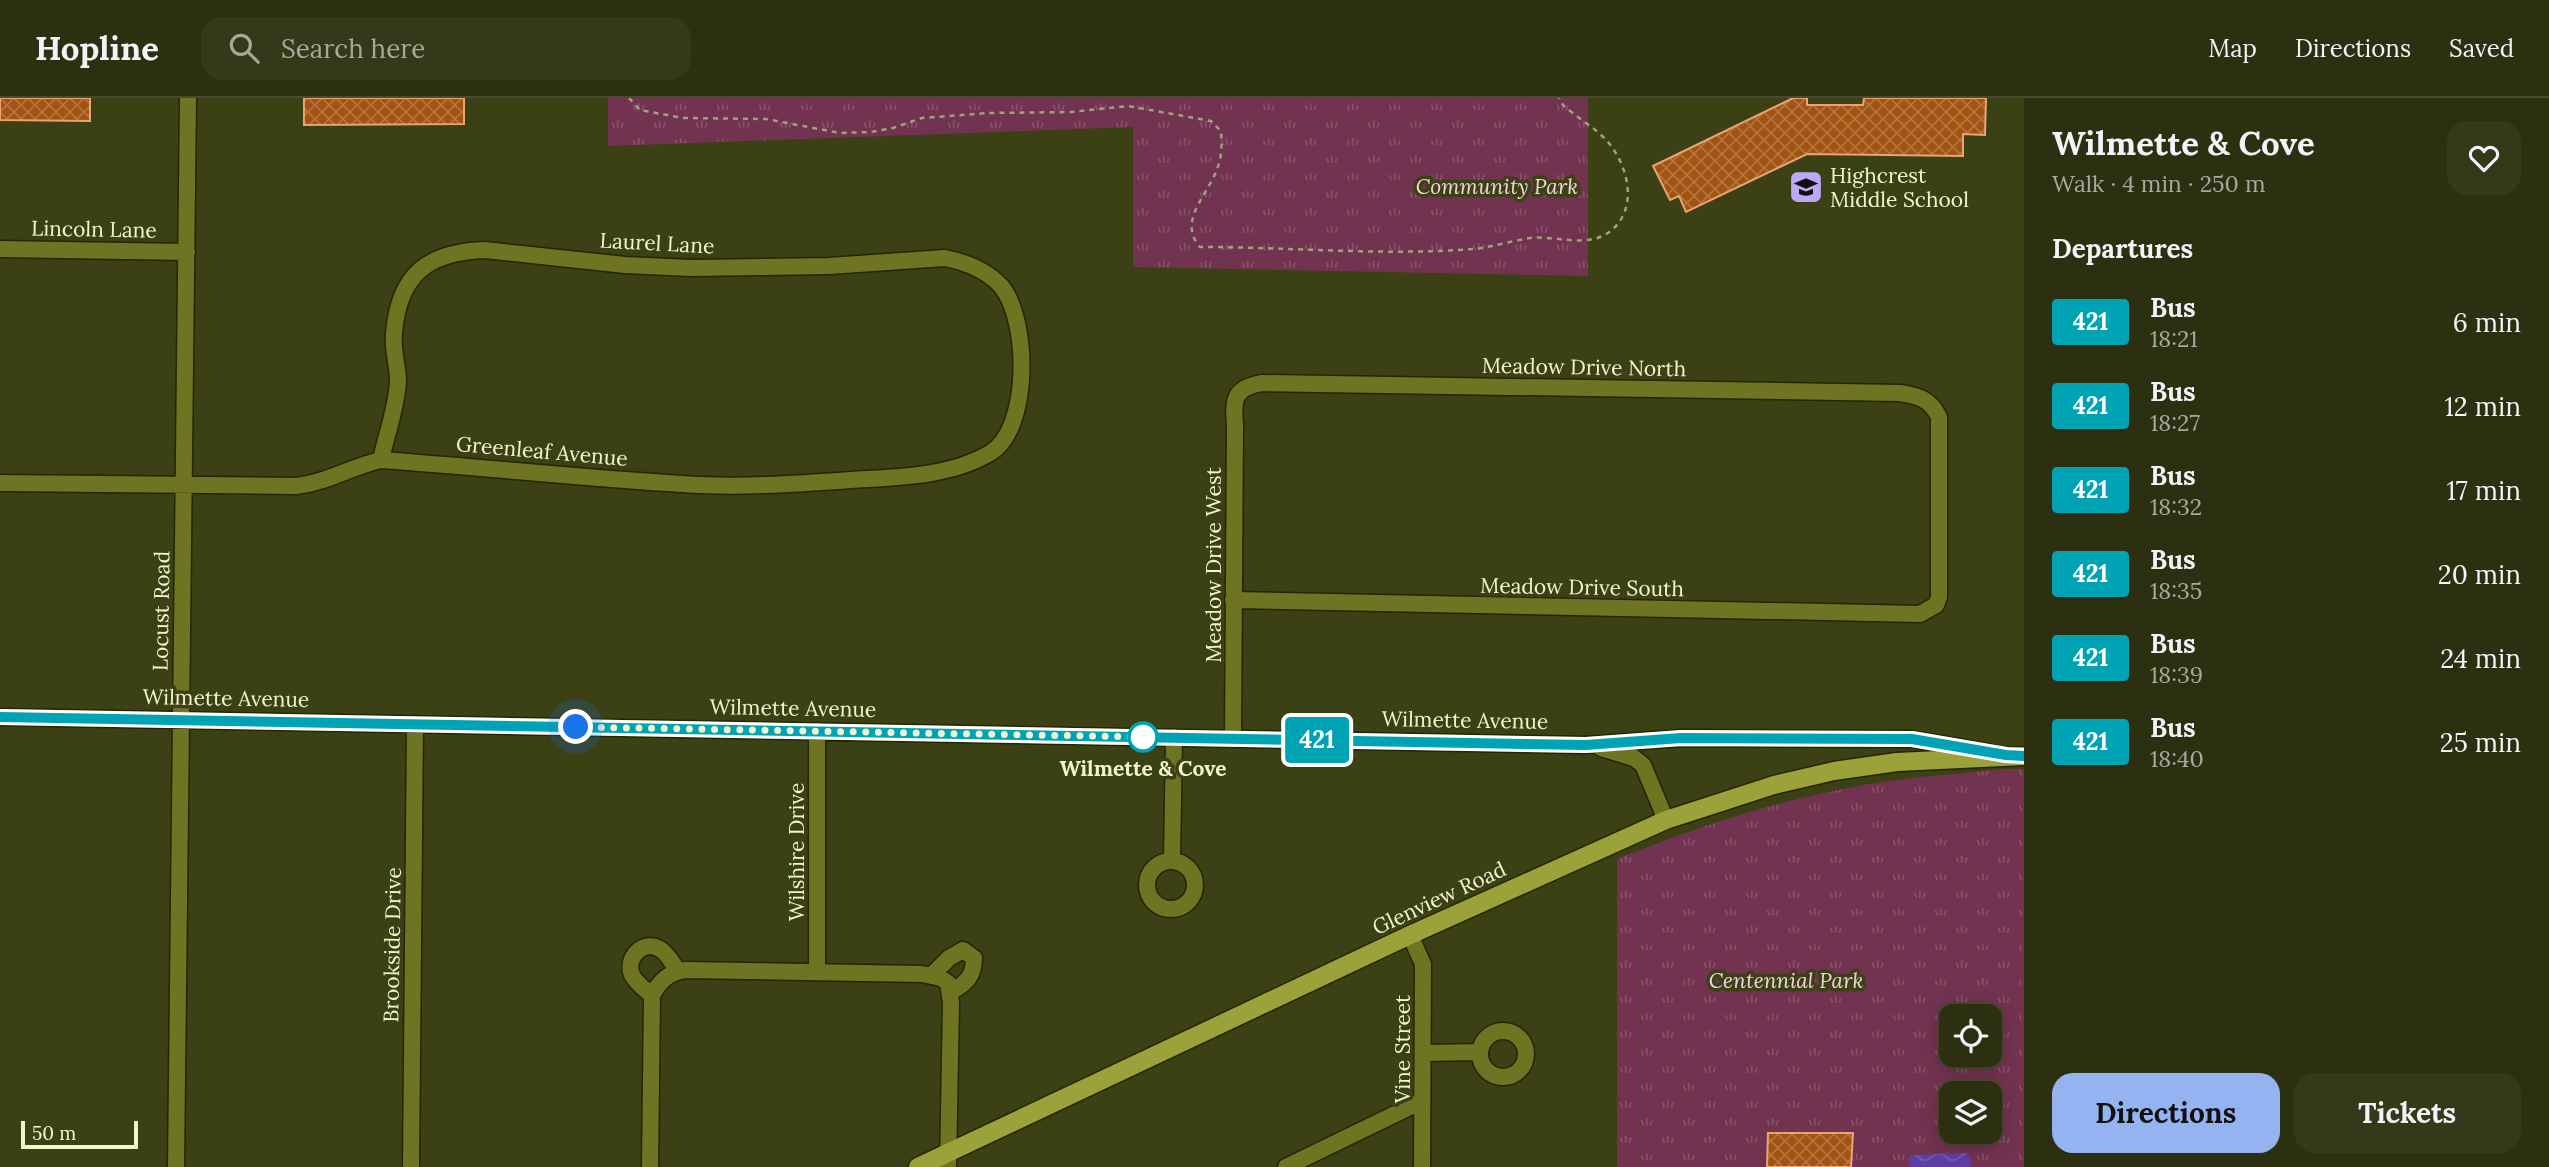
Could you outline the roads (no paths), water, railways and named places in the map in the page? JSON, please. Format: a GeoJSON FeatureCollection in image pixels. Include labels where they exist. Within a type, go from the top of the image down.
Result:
{"type":"FeatureCollection","features":[{"type":"Feature","properties":{"kind":"main road","name":"Wilmette Avenue"},"geometry":{"type":"LineString","coordinates":[[2006,755],[2024,756]]}},
{"type":"Feature","properties":{"kind":"main road","name":"Glenview Road"},"geometry":{"type":"LineString","coordinates":[[918,1167],[948,1160],[1410,935],[1665,820],[1774,785],[1834,771],[1898,762],[2006,755]]}},
{"type":"Feature","properties":{"kind":"street","name":"Locust Road"},"geometry":{"type":"LineString","coordinates":[[176,1167],[188,98]]}},
{"type":"Feature","properties":{"kind":"street","name":"Lincoln Lane"},"geometry":{"type":"LineString","coordinates":[[0,249],[187,252]]}},
{"type":"Feature","properties":{"kind":"street","name":"Laurel Lane"},"geometry":{"type":"LineString","coordinates":[[381,460],[398,384],[394,333],[403,292],[413,275],[420,270],[443,256],[463,251],[485,250],[598,262],[691,268],[829,266],[922,258],[961,261],[988,275],[1001,286],[1010,300],[1019,330],[1021,371]]}},
{"type":"Feature","properties":{"kind":"street","name":"Greenleaf Avenue"},"geometry":{"type":"LineString","coordinates":[[0,483],[296,486],[317,484],[381,460],[684,485],[802,483],[916,475],[974,462],[994,451],[1011,427],[1017,406],[1021,371]]}},
{"type":"Feature","properties":{"kind":"street","name":"Meadow Drive North"},"geometry":{"type":"LineString","coordinates":[[1239,393],[1245,387],[1262,383],[1900,393],[1922,397],[1930,402],[1939,417],[1940,597],[1930,611]]}},
{"type":"Feature","properties":{"kind":"street","name":"Meadow Drive West"},"geometry":{"type":"LineString","coordinates":[[1233,738],[1234,407],[1239,393]]}},
{"type":"Feature","properties":{"kind":"street","name":"Meadow Drive South"},"geometry":{"type":"LineString","coordinates":[[1233,600],[1893,614],[1920,614],[1930,611]]}},
{"type":"Feature","properties":{"kind":"street","name":"Wilmette Avenue"},"geometry":{"type":"LineString","coordinates":[[0,716],[1586,745],[1681,738],[1912,739],[2006,755]]}},
{"type":"Feature","properties":{"kind":"street","name":"Brookside Drive"},"geometry":{"type":"LineString","coordinates":[[411,1167],[415,724]]}},
{"type":"Feature","properties":{"kind":"street","name":"Wilshire Drive"},"geometry":{"type":"LineString","coordinates":[[817,731],[817,972]]}},
{"type":"Feature","properties":{"kind":"street"},"geometry":{"type":"LineString","coordinates":[[1172,860],[1174,737]]}},
{"type":"Feature","properties":{"kind":"street","name":"Wilmette Avenue"},"geometry":{"type":"LineString","coordinates":[[1586,745],[1634,758],[1643,765],[1665,820]]}},
{"type":"Feature","properties":{"kind":"street","name":"Vine Street"},"geometry":{"type":"LineString","coordinates":[[1410,935],[1423,964],[1422,1167]]}},
{"type":"Feature","properties":{"kind":"street"},"geometry":{"type":"LineString","coordinates":[[652,996],[633,976],[631,964],[635,952],[646,946],[657,947],[667,955],[678,971]]}},
{"type":"Feature","properties":{"kind":"street"},"geometry":{"type":"LineString","coordinates":[[932,975],[949,958],[963,950],[974,958],[974,969],[967,982],[951,992]]}},
{"type":"Feature","properties":{"kind":"street"},"geometry":{"type":"LineString","coordinates":[[650,1167],[652,996],[660,981],[678,971],[932,975],[948,983],[951,992],[948,1160]]}},
{"type":"Feature","properties":{"kind":"street"},"geometry":{"type":"LineString","coordinates":[[1423,1053],[1479,1052]]}},
{"type":"Feature","properties":{"kind":"street"},"geometry":{"type":"LineString","coordinates":[[1286,1167],[1422,1101]]}},
{"type":"Feature","properties":{"kind":"water"},"geometry":{"type":"Polygon","coordinates":[[[1966,1153],[1972,1162],[1970,1167],[1909,1167],[1910,1155],[1966,1153]]]}},
{"type":"Feature","properties":{"kind":"place","name":"Highcrest Middle School"},"geometry":{"type":"Point","coordinates":[1806,187]}},
{"type":"Feature","properties":{"kind":"place","name":"Wilmette & Cove"},"geometry":{"type":"Point","coordinates":[1143,737]}},
{"type":"Feature","properties":{"kind":"park label","name":"Community Park"},"geometry":{"type":"Point","coordinates":[1497,186]}},
{"type":"Feature","properties":{"kind":"park label","name":"Centennial Park"},"geometry":{"type":"Point","coordinates":[1786,980]}}]}
